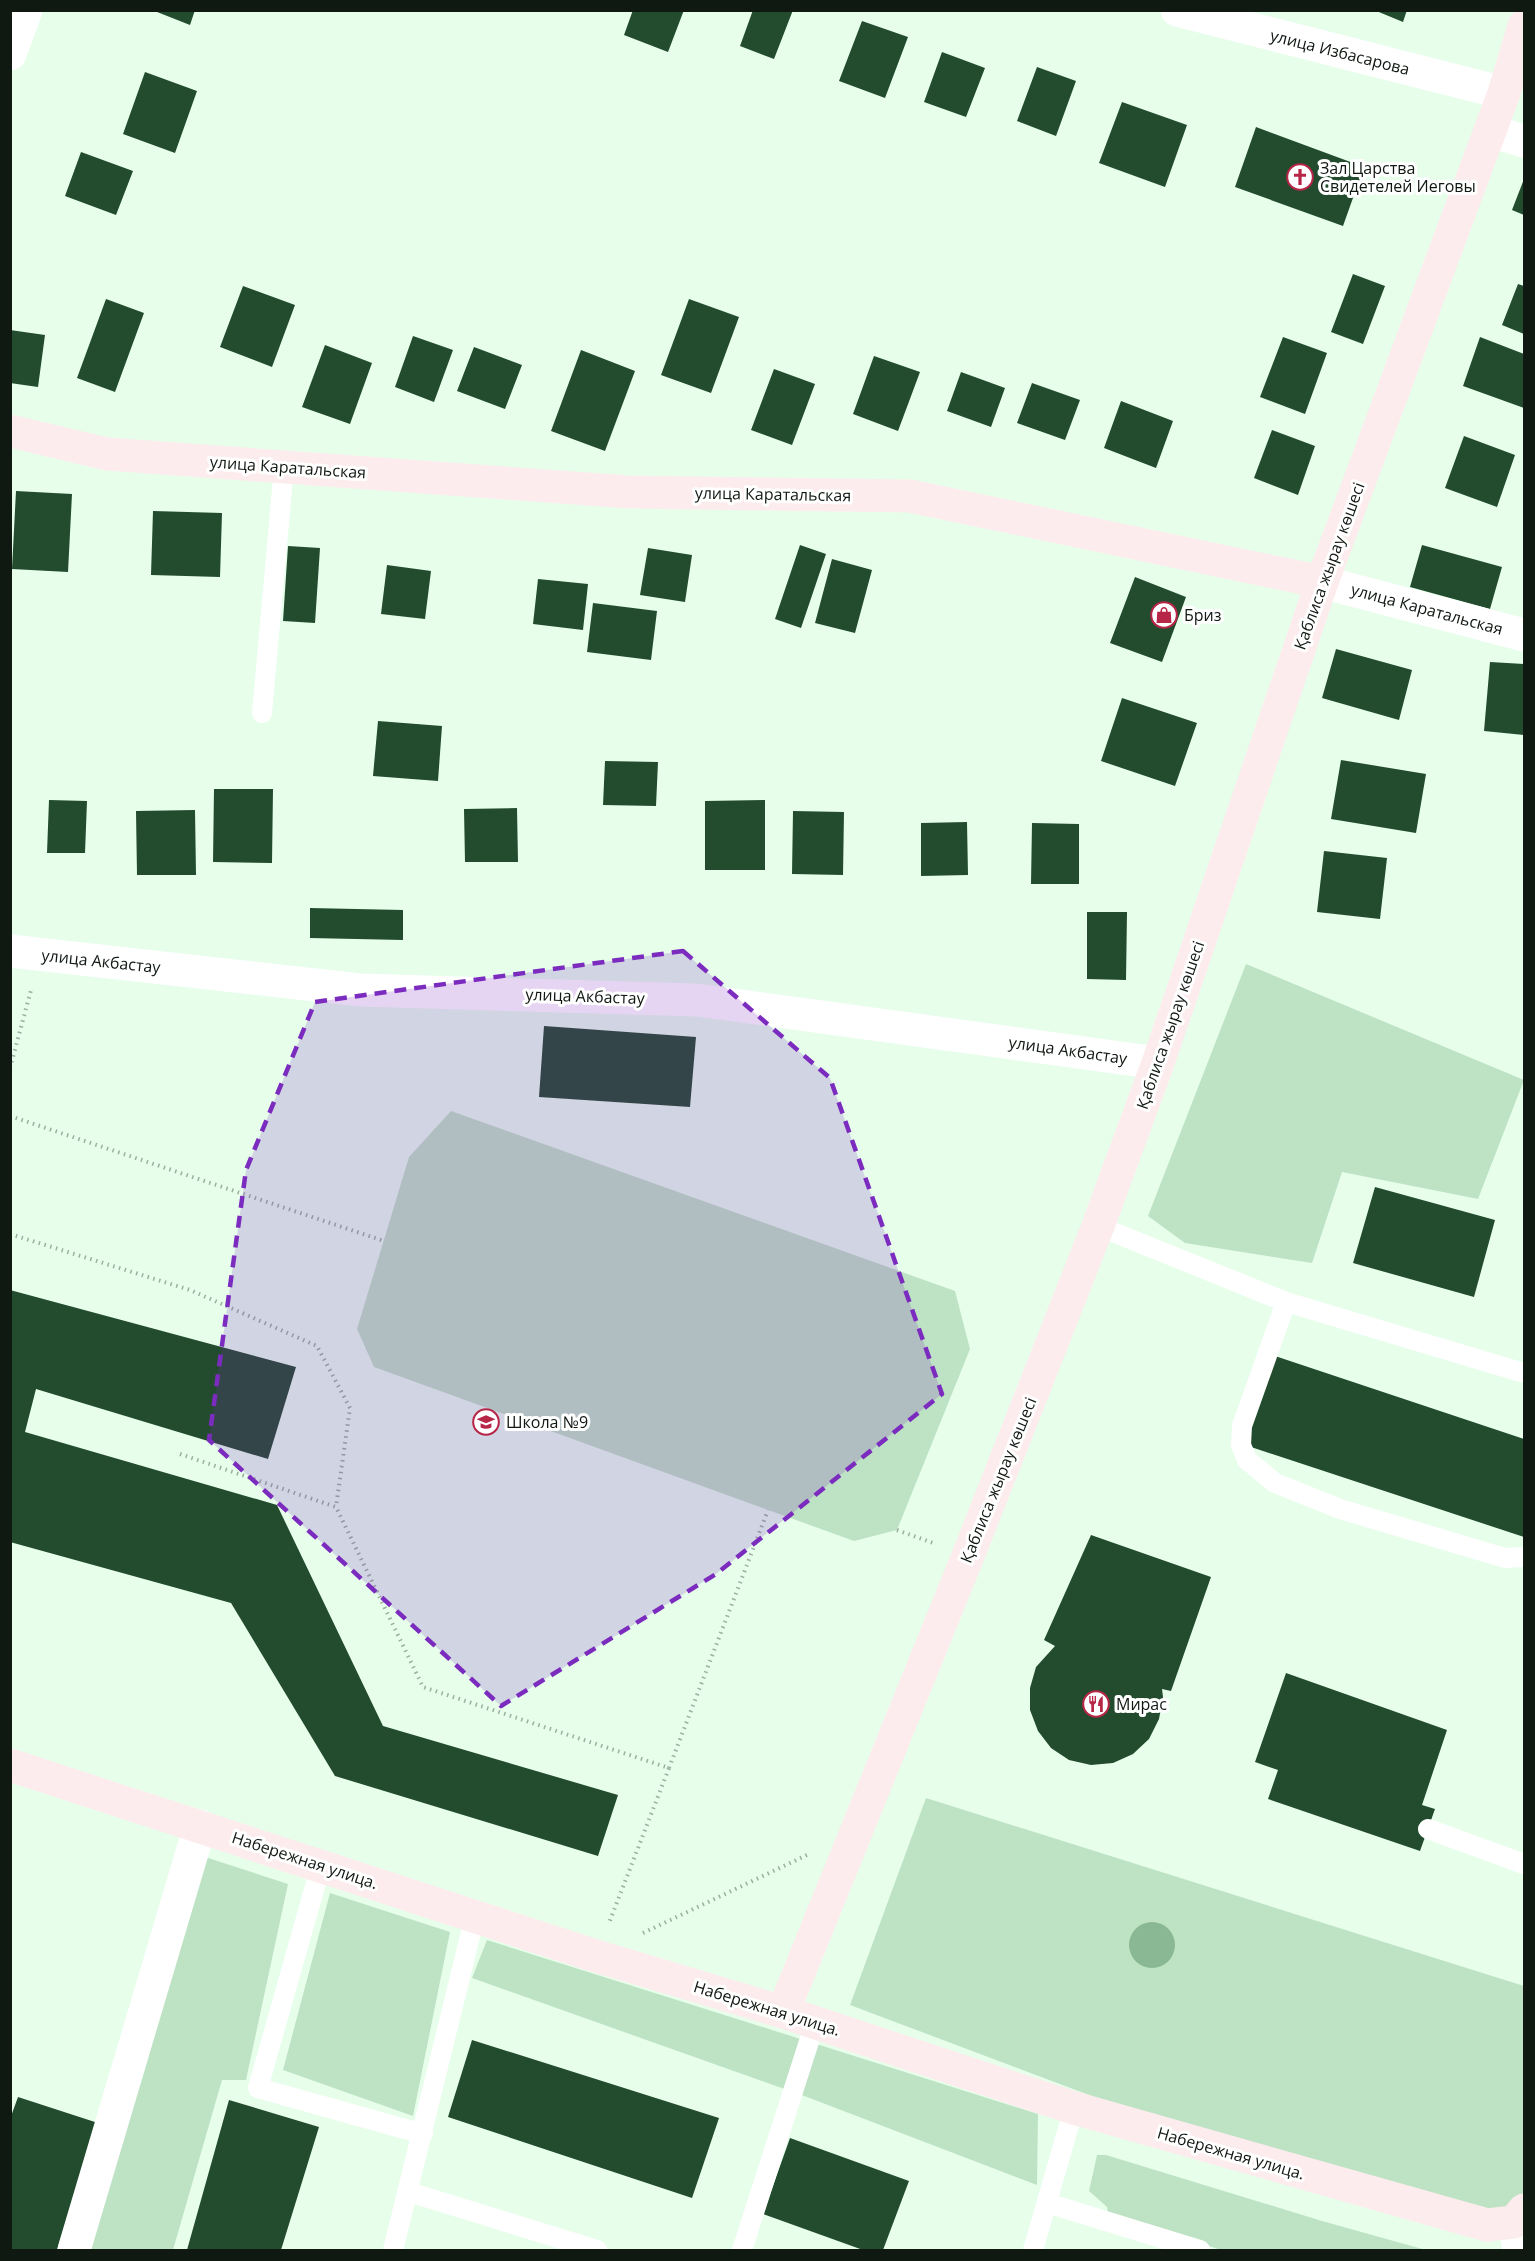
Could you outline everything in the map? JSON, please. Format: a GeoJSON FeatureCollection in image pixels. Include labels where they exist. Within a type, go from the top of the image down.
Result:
{"type":"FeatureCollection","features":[{"type":"Feature","properties":{"kind":"street"},"geometry":{"type":"LineString","coordinates":[[10,54],[26,10]]}},
{"type":"Feature","properties":{"kind":"street","name":"улица Избасарова"},"geometry":{"type":"LineString","coordinates":[[1177,10],[1504,93]]}},
{"type":"Feature","properties":{"kind":"street","name":"Қаблиса жырау көшесі"},"geometry":{"type":"LineString","coordinates":[[783,2012],[1098,1226],[1158,1063],[1322,582],[1504,93],[1524,26]]}},
{"type":"Feature","properties":{"kind":"street"},"geometry":{"type":"LineString","coordinates":[[1490,131],[1524,141]]}},
{"type":"Feature","properties":{"kind":"street","name":"улица Каратальская"},"geometry":{"type":"LineString","coordinates":[[10,432],[107,454],[629,492],[910,496],[1322,582],[1524,635]]}},
{"type":"Feature","properties":{"kind":"street","name":"улица Акбастау"},"geometry":{"type":"LineString","coordinates":[[26,953],[360,990],[697,1000],[1158,1063]]}},
{"type":"Feature","properties":{"kind":"street","name":"Набережная улица."},"geometry":{"type":"LineString","coordinates":[[10,1765],[596,1956],[783,2012],[1074,2108],[1487,2225],[1519,2228]]}},
{"type":"Feature","properties":{"kind":"street"},"geometry":{"type":"LineString","coordinates":[[74,2250],[200,1826]]}},
{"type":"Feature","properties":{"kind":"lane"},"geometry":{"type":"LineString","coordinates":[[262,713],[284,467]]}},
{"type":"Feature","properties":{"kind":"lane"},"geometry":{"type":"LineString","coordinates":[[1098,1226],[1286,1302],[1524,1373]]}},
{"type":"Feature","properties":{"kind":"lane"},"geometry":{"type":"LineString","coordinates":[[1286,1302],[1242,1426],[1241,1445],[1247,1460],[1275,1483],[1340,1509],[1505,1558],[1524,1557]]}},
{"type":"Feature","properties":{"kind":"lane"},"geometry":{"type":"LineString","coordinates":[[1428,1829],[1524,1864]]}},
{"type":"Feature","properties":{"kind":"lane"},"geometry":{"type":"LineString","coordinates":[[321,1865],[258,2088],[423,2134]]}},
{"type":"Feature","properties":{"kind":"lane"},"geometry":{"type":"LineString","coordinates":[[393,2250],[475,1916]]}},
{"type":"Feature","properties":{"kind":"lane"},"geometry":{"type":"LineString","coordinates":[[742,2250],[815,2023]]}},
{"type":"Feature","properties":{"kind":"lane"},"geometry":{"type":"LineString","coordinates":[[1033,2250],[1074,2108]]}},
{"type":"Feature","properties":{"kind":"lane"},"geometry":{"type":"LineString","coordinates":[[409,2192],[597,2250]]}},
{"type":"Feature","properties":{"kind":"lane"},"geometry":{"type":"LineString","coordinates":[[1047,2203],[1200,2250]]}},
{"type":"Feature","properties":{"kind":"path"},"geometry":{"type":"LineString","coordinates":[[10,1068],[26,953]]}},
{"type":"Feature","properties":{"kind":"path"},"geometry":{"type":"LineString","coordinates":[[10,1116],[384,1241]]}},
{"type":"Feature","properties":{"kind":"path"},"geometry":{"type":"LineString","coordinates":[[10,1234],[190,1290],[317,1346],[350,1408],[336,1507],[423,1687],[669,1768]]}},
{"type":"Feature","properties":{"kind":"path"},"geometry":{"type":"LineString","coordinates":[[180,1454],[336,1507]]}},
{"type":"Feature","properties":{"kind":"path"},"geometry":{"type":"LineString","coordinates":[[596,1956],[768,1510]]}},
{"type":"Feature","properties":{"kind":"path"},"geometry":{"type":"LineString","coordinates":[[596,1956],[857,1832]]}},
{"type":"Feature","properties":{"kind":"highlighted area"},"geometry":{"type":"Polygon","coordinates":[[[683,951],[830,1078],[942,1394],[716,1574],[501,1706],[209,1440],[246,1170],[315,1002],[683,951]]]}},
{"type":"Feature","properties":{"kind":"shaded area"},"geometry":{"type":"Polygon","coordinates":[[[1246,964],[1524,1080],[1478,1199],[1342,1172],[1312,1263],[1185,1243],[1148,1216],[1246,964]]]}},
{"type":"Feature","properties":{"kind":"shaded area"},"geometry":{"type":"Polygon","coordinates":[[[451,1111],[955,1291],[970,1349],[897,1530],[854,1541],[374,1367],[357,1329],[409,1157],[451,1111]]]}},
{"type":"Feature","properties":{"kind":"shaded area"},"geometry":{"type":"Polygon","coordinates":[[[926,1798],[1524,1986],[1524,2210],[1514,2222],[1275,2165],[850,2005],[926,1798]]]}},
{"type":"Feature","properties":{"kind":"shaded area"},"geometry":{"type":"Polygon","coordinates":[[[202,1856],[288,1884],[246,2080],[222,2080],[173,2250],[86,2250],[202,1856]]]}},
{"type":"Feature","properties":{"kind":"shaded area"},"geometry":{"type":"Polygon","coordinates":[[[330,1893],[450,1932],[413,2116],[283,2070],[330,1893]]]}},
{"type":"Feature","properties":{"kind":"shaded area"},"geometry":{"type":"Polygon","coordinates":[[[1152,1922],[1168,1929],[1175,1945],[1168,1961],[1152,1968],[1136,1961],[1129,1945],[1136,1929],[1152,1922]]]}},
{"type":"Feature","properties":{"kind":"shaded area"},"geometry":{"type":"Polygon","coordinates":[[[487,1940],[1038,2114],[1037,2185],[807,2097],[472,1978],[487,1940]]]}},
{"type":"Feature","properties":{"kind":"shaded area"},"geometry":{"type":"Polygon","coordinates":[[[1097,2155],[1106,2155],[1426,2250],[1221,2250],[1108,2212],[1107,2207],[1089,2191],[1097,2155]]]}},
{"type":"Feature","properties":{"kind":"building"},"geometry":{"type":"Polygon","coordinates":[[[152,10],[195,10],[190,25],[152,10]]]}},
{"type":"Feature","properties":{"kind":"building"},"geometry":{"type":"Polygon","coordinates":[[[633,10],[684,10],[668,52],[624,35],[633,10]]]}},
{"type":"Feature","properties":{"kind":"building"},"geometry":{"type":"Polygon","coordinates":[[[753,10],[793,10],[774,59],[740,46],[753,10]]]}},
{"type":"Feature","properties":{"kind":"building"},"geometry":{"type":"Polygon","coordinates":[[[1374,10],[1407,10],[1403,22],[1374,10]]]}},
{"type":"Feature","properties":{"kind":"building"},"geometry":{"type":"Polygon","coordinates":[[[862,21],[908,37],[885,98],[839,81],[862,21]]]}},
{"type":"Feature","properties":{"kind":"building"},"geometry":{"type":"Polygon","coordinates":[[[942,52],[985,68],[966,117],[924,102],[942,52]]]}},
{"type":"Feature","properties":{"kind":"building"},"geometry":{"type":"Polygon","coordinates":[[[1037,67],[1076,81],[1056,136],[1017,121],[1037,67]]]}},
{"type":"Feature","properties":{"kind":"building"},"geometry":{"type":"Polygon","coordinates":[[[145,72],[197,91],[175,153],[123,134],[145,72]]]}},
{"type":"Feature","properties":{"kind":"building"},"geometry":{"type":"Polygon","coordinates":[[[1122,102],[1187,125],[1165,187],[1099,163],[1122,102]]]}},
{"type":"Feature","properties":{"kind":"building","name":"Зал Царства Свидетелей Иеговы"},"geometry":{"type":"Polygon","coordinates":[[[1256,127],[1364,167],[1343,226],[1235,187],[1256,127]]]}},
{"type":"Feature","properties":{"kind":"building"},"geometry":{"type":"Polygon","coordinates":[[[81,152],[133,171],[116,215],[65,196],[81,152]]]}},
{"type":"Feature","properties":{"kind":"building"},"geometry":{"type":"Polygon","coordinates":[[[1524,179],[1524,215],[1512,210],[1524,179]]]}},
{"type":"Feature","properties":{"kind":"building"},"geometry":{"type":"Polygon","coordinates":[[[1353,274],[1385,286],[1363,344],[1331,332],[1353,274]]]}},
{"type":"Feature","properties":{"kind":"building"},"geometry":{"type":"Polygon","coordinates":[[[1518,284],[1524,286],[1524,334],[1502,325],[1518,284]]]}},
{"type":"Feature","properties":{"kind":"building"},"geometry":{"type":"Polygon","coordinates":[[[243,286],[295,305],[272,367],[220,347],[243,286]]]}},
{"type":"Feature","properties":{"kind":"building"},"geometry":{"type":"Polygon","coordinates":[[[106,299],[144,313],[115,392],[77,378],[106,299]]]}},
{"type":"Feature","properties":{"kind":"building"},"geometry":{"type":"Polygon","coordinates":[[[689,299],[739,317],[711,393],[661,375],[689,299]]]}},
{"type":"Feature","properties":{"kind":"building"},"geometry":{"type":"Polygon","coordinates":[[[10,330],[45,335],[38,387],[10,383],[10,330]]]}},
{"type":"Feature","properties":{"kind":"building"},"geometry":{"type":"Polygon","coordinates":[[[413,336],[453,350],[434,402],[395,387],[413,336]]]}},
{"type":"Feature","properties":{"kind":"building"},"geometry":{"type":"Polygon","coordinates":[[[1283,337],[1327,353],[1305,414],[1260,397],[1283,337]]]}},
{"type":"Feature","properties":{"kind":"building"},"geometry":{"type":"Polygon","coordinates":[[[1480,337],[1524,354],[1524,408],[1463,386],[1480,337]]]}},
{"type":"Feature","properties":{"kind":"building"},"geometry":{"type":"Polygon","coordinates":[[[325,345],[372,363],[350,424],[302,407],[325,345]]]}},
{"type":"Feature","properties":{"kind":"building"},"geometry":{"type":"Polygon","coordinates":[[[474,347],[522,365],[505,409],[457,391],[474,347]]]}},
{"type":"Feature","properties":{"kind":"building"},"geometry":{"type":"Polygon","coordinates":[[[581,350],[635,371],[605,451],[551,431],[581,350]]]}},
{"type":"Feature","properties":{"kind":"building"},"geometry":{"type":"Polygon","coordinates":[[[874,356],[920,372],[898,431],[853,414],[874,356]]]}},
{"type":"Feature","properties":{"kind":"building"},"geometry":{"type":"Polygon","coordinates":[[[774,369],[815,384],[792,445],[751,430],[774,369]]]}},
{"type":"Feature","properties":{"kind":"building"},"geometry":{"type":"Polygon","coordinates":[[[961,372],[1005,388],[991,427],[947,411],[961,372]]]}},
{"type":"Feature","properties":{"kind":"building"},"geometry":{"type":"Polygon","coordinates":[[[1032,383],[1080,400],[1065,440],[1017,423],[1032,383]]]}},
{"type":"Feature","properties":{"kind":"building"},"geometry":{"type":"Polygon","coordinates":[[[1121,401],[1173,421],[1156,468],[1104,448],[1121,401]]]}},
{"type":"Feature","properties":{"kind":"building"},"geometry":{"type":"Polygon","coordinates":[[[1272,430],[1315,446],[1298,495],[1254,478],[1272,430]]]}},
{"type":"Feature","properties":{"kind":"building"},"geometry":{"type":"Polygon","coordinates":[[[1464,436],[1515,455],[1497,507],[1445,488],[1464,436]]]}},
{"type":"Feature","properties":{"kind":"building"},"geometry":{"type":"Polygon","coordinates":[[[16,491],[72,494],[68,572],[12,569],[16,491]]]}},
{"type":"Feature","properties":{"kind":"building"},"geometry":{"type":"Polygon","coordinates":[[[153,511],[222,513],[220,577],[151,575],[153,511]]]}},
{"type":"Feature","properties":{"kind":"building"},"geometry":{"type":"Polygon","coordinates":[[[800,545],[826,554],[801,628],[775,619],[800,545]]]}},
{"type":"Feature","properties":{"kind":"building"},"geometry":{"type":"Polygon","coordinates":[[[1422,545],[1502,567],[1490,609],[1410,587],[1422,545]]]}},
{"type":"Feature","properties":{"kind":"building"},"geometry":{"type":"Polygon","coordinates":[[[288,546],[320,548],[315,623],[283,621],[288,546]]]}},
{"type":"Feature","properties":{"kind":"building"},"geometry":{"type":"Polygon","coordinates":[[[648,548],[692,555],[685,602],[640,595],[648,548]]]}},
{"type":"Feature","properties":{"kind":"building"},"geometry":{"type":"Polygon","coordinates":[[[832,559],[872,570],[855,633],[815,623],[832,559]]]}},
{"type":"Feature","properties":{"kind":"building"},"geometry":{"type":"Polygon","coordinates":[[[387,565],[431,571],[425,619],[381,614],[387,565]]]}},
{"type":"Feature","properties":{"kind":"building"},"geometry":{"type":"Polygon","coordinates":[[[1135,577],[1186,597],[1162,662],[1110,643],[1135,577]]]}},
{"type":"Feature","properties":{"kind":"building"},"geometry":{"type":"Polygon","coordinates":[[[538,579],[588,584],[583,630],[533,624],[538,579]]]}},
{"type":"Feature","properties":{"kind":"building"},"geometry":{"type":"Polygon","coordinates":[[[593,603],[657,611],[651,660],[587,652],[593,603]]]}},
{"type":"Feature","properties":{"kind":"building"},"geometry":{"type":"Polygon","coordinates":[[[1336,649],[1412,670],[1399,720],[1322,698],[1336,649]]]}},
{"type":"Feature","properties":{"kind":"building"},"geometry":{"type":"Polygon","coordinates":[[[1490,662],[1524,664],[1524,735],[1484,731],[1490,662]]]}},
{"type":"Feature","properties":{"kind":"building"},"geometry":{"type":"Polygon","coordinates":[[[1122,698],[1197,723],[1175,786],[1101,761],[1122,698]]]}},
{"type":"Feature","properties":{"kind":"building"},"geometry":{"type":"Polygon","coordinates":[[[378,721],[442,726],[438,781],[373,776],[378,721]]]}},
{"type":"Feature","properties":{"kind":"building"},"geometry":{"type":"Polygon","coordinates":[[[1341,760],[1426,774],[1416,833],[1331,819],[1341,760]]]}},
{"type":"Feature","properties":{"kind":"building"},"geometry":{"type":"Polygon","coordinates":[[[605,761],[658,762],[656,806],[603,805],[605,761]]]}},
{"type":"Feature","properties":{"kind":"building"},"geometry":{"type":"Polygon","coordinates":[[[214,789],[273,789],[272,863],[213,862],[214,789]]]}},
{"type":"Feature","properties":{"kind":"building"},"geometry":{"type":"Polygon","coordinates":[[[49,800],[87,801],[85,853],[47,853],[49,800]]]}},
{"type":"Feature","properties":{"kind":"building"},"geometry":{"type":"Polygon","coordinates":[[[765,800],[765,870],[705,870],[705,801],[765,800]]]}},
{"type":"Feature","properties":{"kind":"building"},"geometry":{"type":"Polygon","coordinates":[[[517,808],[518,862],[465,862],[464,809],[517,808]]]}},
{"type":"Feature","properties":{"kind":"building"},"geometry":{"type":"Polygon","coordinates":[[[195,810],[196,875],[137,875],[136,811],[195,810]]]}},
{"type":"Feature","properties":{"kind":"building"},"geometry":{"type":"Polygon","coordinates":[[[793,811],[844,812],[843,875],[792,874],[793,811]]]}},
{"type":"Feature","properties":{"kind":"building"},"geometry":{"type":"Polygon","coordinates":[[[967,822],[968,875],[921,876],[921,823],[967,822]]]}},
{"type":"Feature","properties":{"kind":"building"},"geometry":{"type":"Polygon","coordinates":[[[1032,823],[1079,824],[1079,884],[1031,884],[1032,823]]]}},
{"type":"Feature","properties":{"kind":"building"},"geometry":{"type":"Polygon","coordinates":[[[1324,851],[1387,858],[1380,919],[1317,912],[1324,851]]]}},
{"type":"Feature","properties":{"kind":"building"},"geometry":{"type":"Polygon","coordinates":[[[310,908],[403,910],[403,940],[310,938],[310,908]]]}},
{"type":"Feature","properties":{"kind":"building"},"geometry":{"type":"Polygon","coordinates":[[[1087,912],[1127,912],[1126,980],[1087,979],[1087,912]]]}},
{"type":"Feature","properties":{"kind":"building"},"geometry":{"type":"Polygon","coordinates":[[[544,1026],[696,1037],[690,1107],[539,1097],[544,1026]]]}},
{"type":"Feature","properties":{"kind":"building"},"geometry":{"type":"Polygon","coordinates":[[[1375,1187],[1495,1220],[1474,1297],[1353,1263],[1375,1187]]]}},
{"type":"Feature","properties":{"kind":"building"},"geometry":{"type":"Polygon","coordinates":[[[10,1290],[296,1367],[268,1459],[36,1389],[25,1432],[277,1505],[383,1726],[618,1795],[598,1856],[335,1776],[231,1603],[10,1542],[10,1290]]]}},
{"type":"Feature","properties":{"kind":"building"},"geometry":{"type":"Polygon","coordinates":[[[1275,1356],[1524,1439],[1524,1537],[1245,1445],[1275,1356]]]}},
{"type":"Feature","properties":{"kind":"building"},"geometry":{"type":"Polygon","coordinates":[[[1091,1535],[1211,1577],[1171,1691],[1162,1689],[1159,1719],[1149,1739],[1133,1754],[1113,1763],[1091,1765],[1069,1760],[1051,1748],[1038,1731],[1030,1710],[1030,1688],[1036,1667],[1055,1646],[1044,1640],[1091,1535]]]}},
{"type":"Feature","properties":{"kind":"building"},"geometry":{"type":"Polygon","coordinates":[[[1286,1673],[1447,1730],[1422,1805],[1435,1809],[1420,1851],[1268,1799],[1278,1770],[1255,1762],[1286,1673]]]}},
{"type":"Feature","properties":{"kind":"building"},"geometry":{"type":"Polygon","coordinates":[[[472,2040],[719,2118],[692,2198],[448,2117],[472,2040]]]}},
{"type":"Feature","properties":{"kind":"building"},"geometry":{"type":"Polygon","coordinates":[[[18,2097],[98,2123],[57,2250],[10,2250],[10,2119],[18,2097]]]}},
{"type":"Feature","properties":{"kind":"building"},"geometry":{"type":"Polygon","coordinates":[[[229,2100],[319,2127],[281,2250],[187,2250],[229,2100]]]}},
{"type":"Feature","properties":{"kind":"building"},"geometry":{"type":"Polygon","coordinates":[[[790,2138],[909,2181],[883,2250],[863,2250],[763,2214],[790,2138]]]}},
{"type":"Feature","properties":{"kind":"place","name":"Зал Царства Свидетелей Иеговы"},"geometry":{"type":"Point","coordinates":[1300,177]}},
{"type":"Feature","properties":{"kind":"place","name":"Бриз"},"geometry":{"type":"Point","coordinates":[1164,615]}},
{"type":"Feature","properties":{"kind":"place","name":"Школа №9"},"geometry":{"type":"Point","coordinates":[486,1422]}},
{"type":"Feature","properties":{"kind":"place","name":"Мирас"},"geometry":{"type":"Point","coordinates":[1096,1704]}}]}
